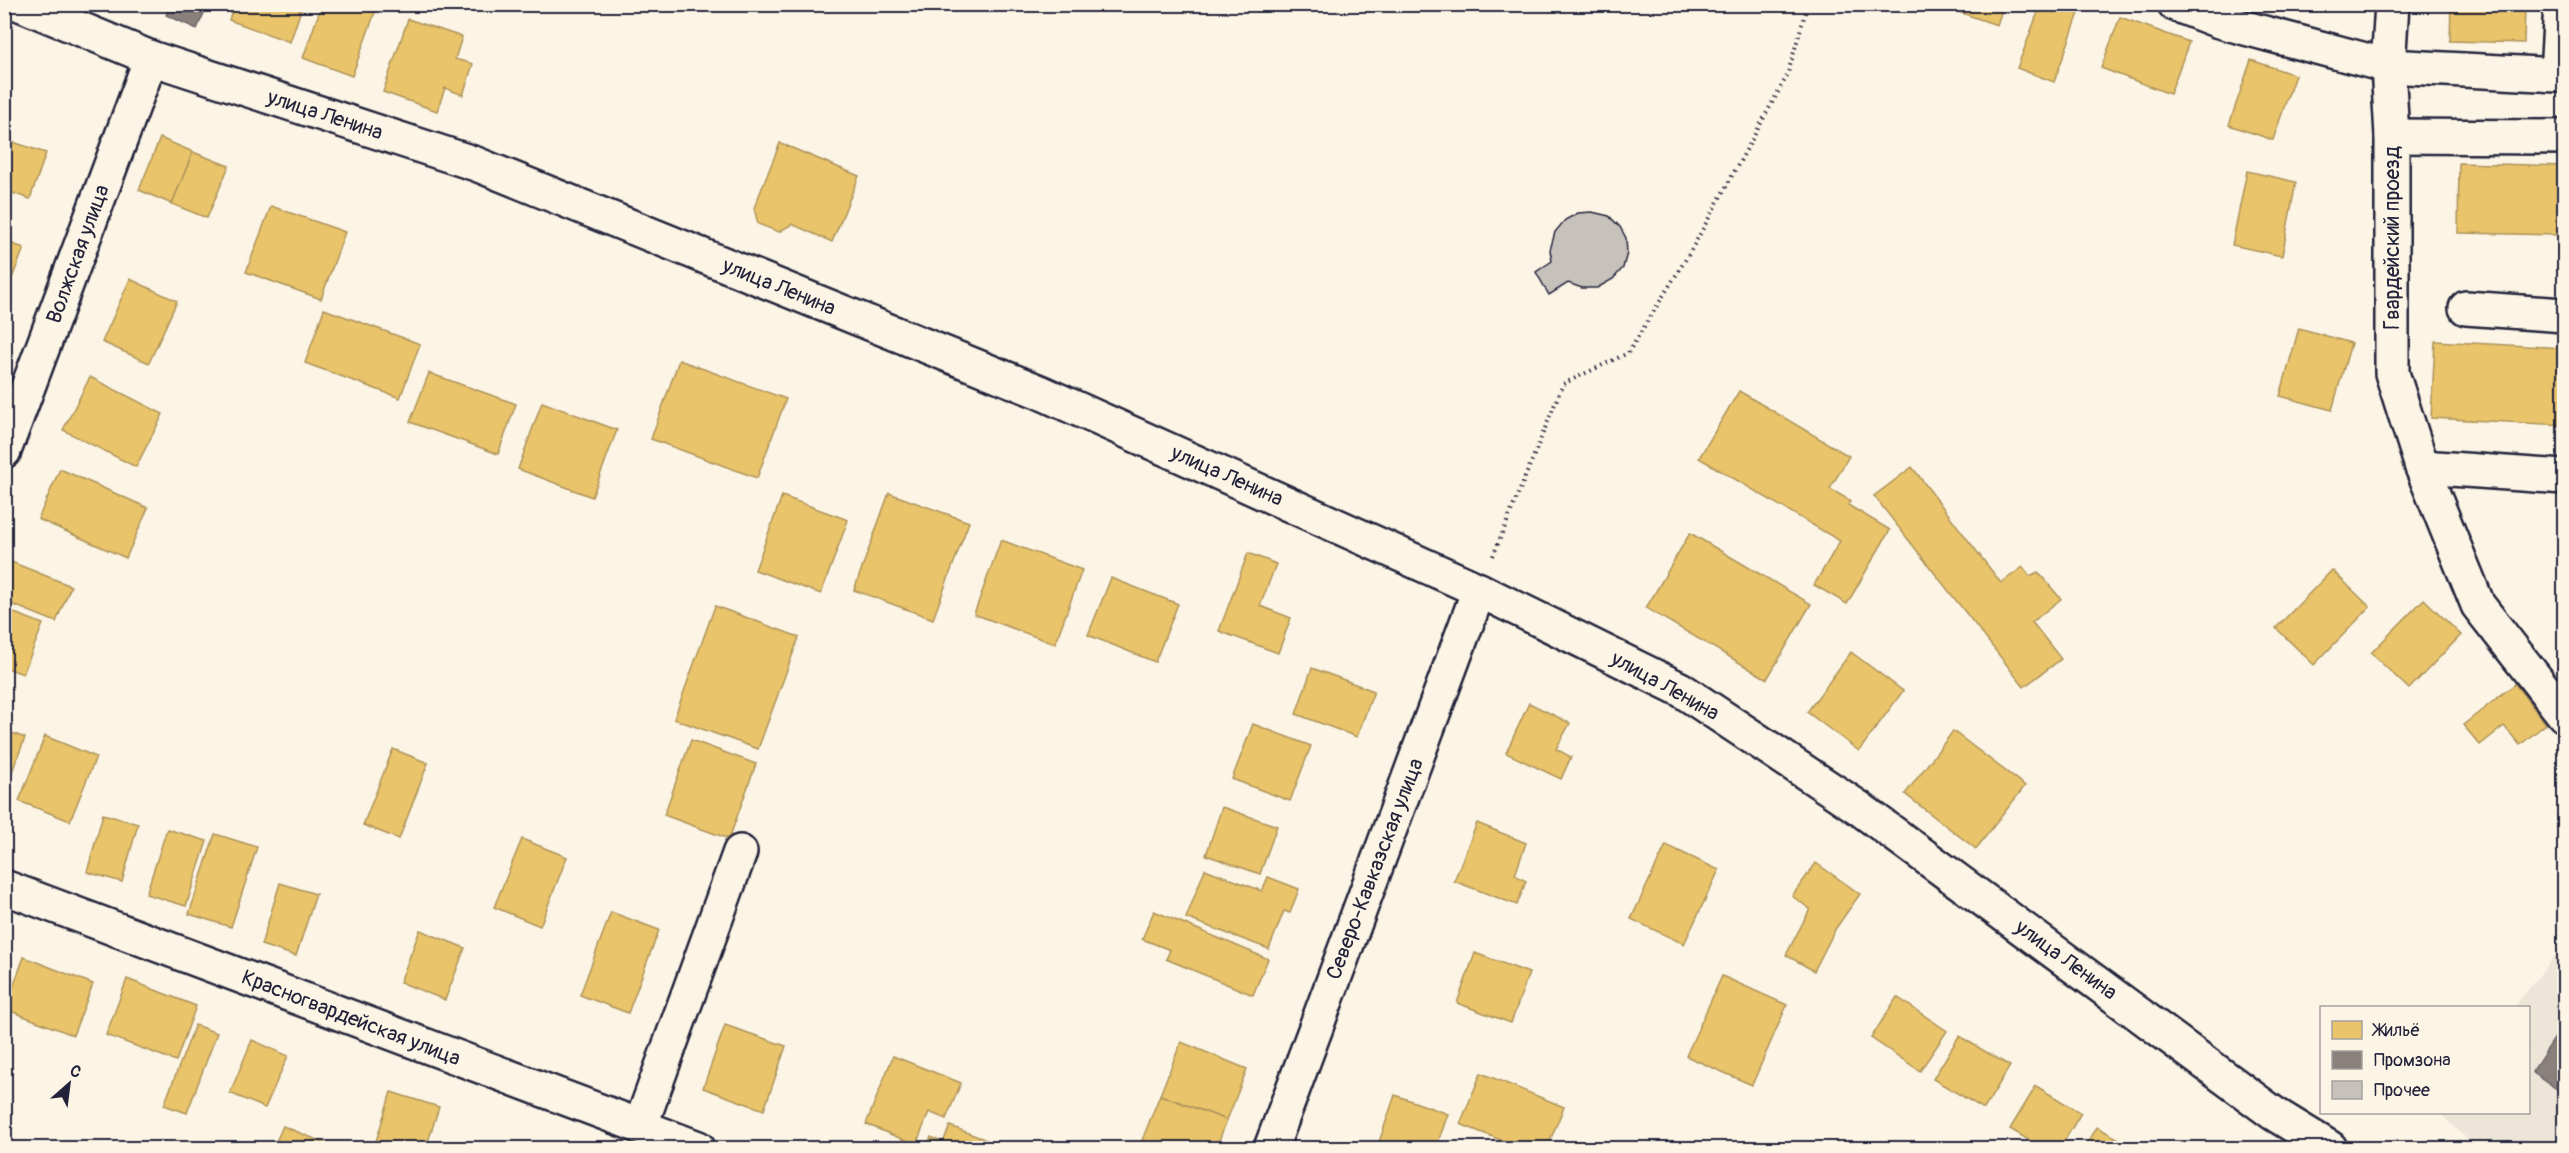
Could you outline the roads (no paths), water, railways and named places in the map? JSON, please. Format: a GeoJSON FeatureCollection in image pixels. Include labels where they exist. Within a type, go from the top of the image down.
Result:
{"type":"FeatureCollection","features":[{"type":"Feature","properties":{"kind":"street","name":"улица Ленина"},"geometry":{"type":"LineString","coordinates":[[20,4],[151,58],[476,164],[1040,392],[1479,590],[1680,689],[1859,808],[2273,1113],[2330,1149]]}},
{"type":"Feature","properties":{"kind":"street"},"geometry":{"type":"LineString","coordinates":[[2175,4],[2219,21],[2388,66],[2557,75],[2561,4]]}},
{"type":"Feature","properties":{"kind":"street","name":"Гвардейский проезд"},"geometry":{"type":"LineString","coordinates":[[2392,4],[2388,66],[2392,136],[2392,373],[2422,466],[2478,605],[2565,715]]}},
{"type":"Feature","properties":{"kind":"street","name":"Волжская улица"},"geometry":{"type":"LineString","coordinates":[[4,450],[151,58]]}},
{"type":"Feature","properties":{"kind":"street"},"geometry":{"type":"LineString","coordinates":[[2392,136],[2565,137]]}},
{"type":"Feature","properties":{"kind":"street"},"geometry":{"type":"LineString","coordinates":[[2466,308],[2565,315]]}},
{"type":"Feature","properties":{"kind":"street"},"geometry":{"type":"LineString","coordinates":[[2422,466],[2565,477]]}},
{"type":"Feature","properties":{"kind":"street","name":"Северо-Кавказская улица"},"geometry":{"type":"LineString","coordinates":[[1271,1149],[1479,590]]}},
{"type":"Feature","properties":{"kind":"street"},"geometry":{"type":"LineString","coordinates":[[640,1127],[740,852]]}},
{"type":"Feature","properties":{"kind":"street","name":"Красногвардейская улица"},"geometry":{"type":"LineString","coordinates":[[4,887],[698,1149]]}}]}
